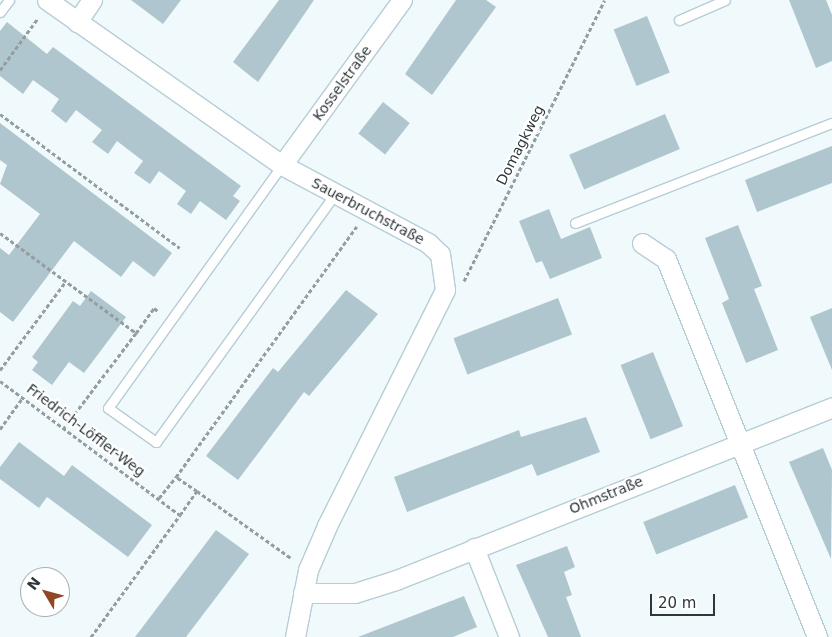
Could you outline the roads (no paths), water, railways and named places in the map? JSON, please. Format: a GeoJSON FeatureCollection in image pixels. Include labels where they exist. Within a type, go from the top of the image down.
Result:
{"type":"FeatureCollection","features":[{"type":"Feature","properties":{"kind":"street"},"geometry":{"type":"LineString","coordinates":[[77,22],[92,0]]}},
{"type":"Feature","properties":{"kind":"street","name":"Kosselstraße"},"geometry":{"type":"LineString","coordinates":[[282,165],[402,0]]}},
{"type":"Feature","properties":{"kind":"street","name":"Sauerbruchstraße"},"geometry":{"type":"LineString","coordinates":[[48,1],[282,165],[440,254],[445,290],[308,570],[303,593]]}},
{"type":"Feature","properties":{"kind":"street"},"geometry":{"type":"LineString","coordinates":[[642,243],[666,259],[818,637]]}},
{"type":"Feature","properties":{"kind":"street","name":"Ohmstraße"},"geometry":{"type":"LineString","coordinates":[[303,593],[355,593],[832,407]]}},
{"type":"Feature","properties":{"kind":"street"},"geometry":{"type":"LineString","coordinates":[[474,548],[509,637]]}},
{"type":"Feature","properties":{"kind":"street"},"geometry":{"type":"LineString","coordinates":[[295,637],[303,593]]}},
{"type":"Feature","properties":{"kind":"lane"},"geometry":{"type":"LineString","coordinates":[[0,12],[9,0]]}},
{"type":"Feature","properties":{"kind":"lane"},"geometry":{"type":"LineString","coordinates":[[679,20],[725,0]]}},
{"type":"Feature","properties":{"kind":"lane"},"geometry":{"type":"LineString","coordinates":[[575,223],[832,123]]}},
{"type":"Feature","properties":{"kind":"lane"},"geometry":{"type":"LineString","coordinates":[[282,165],[108,408],[156,442],[335,194]]}}]}
